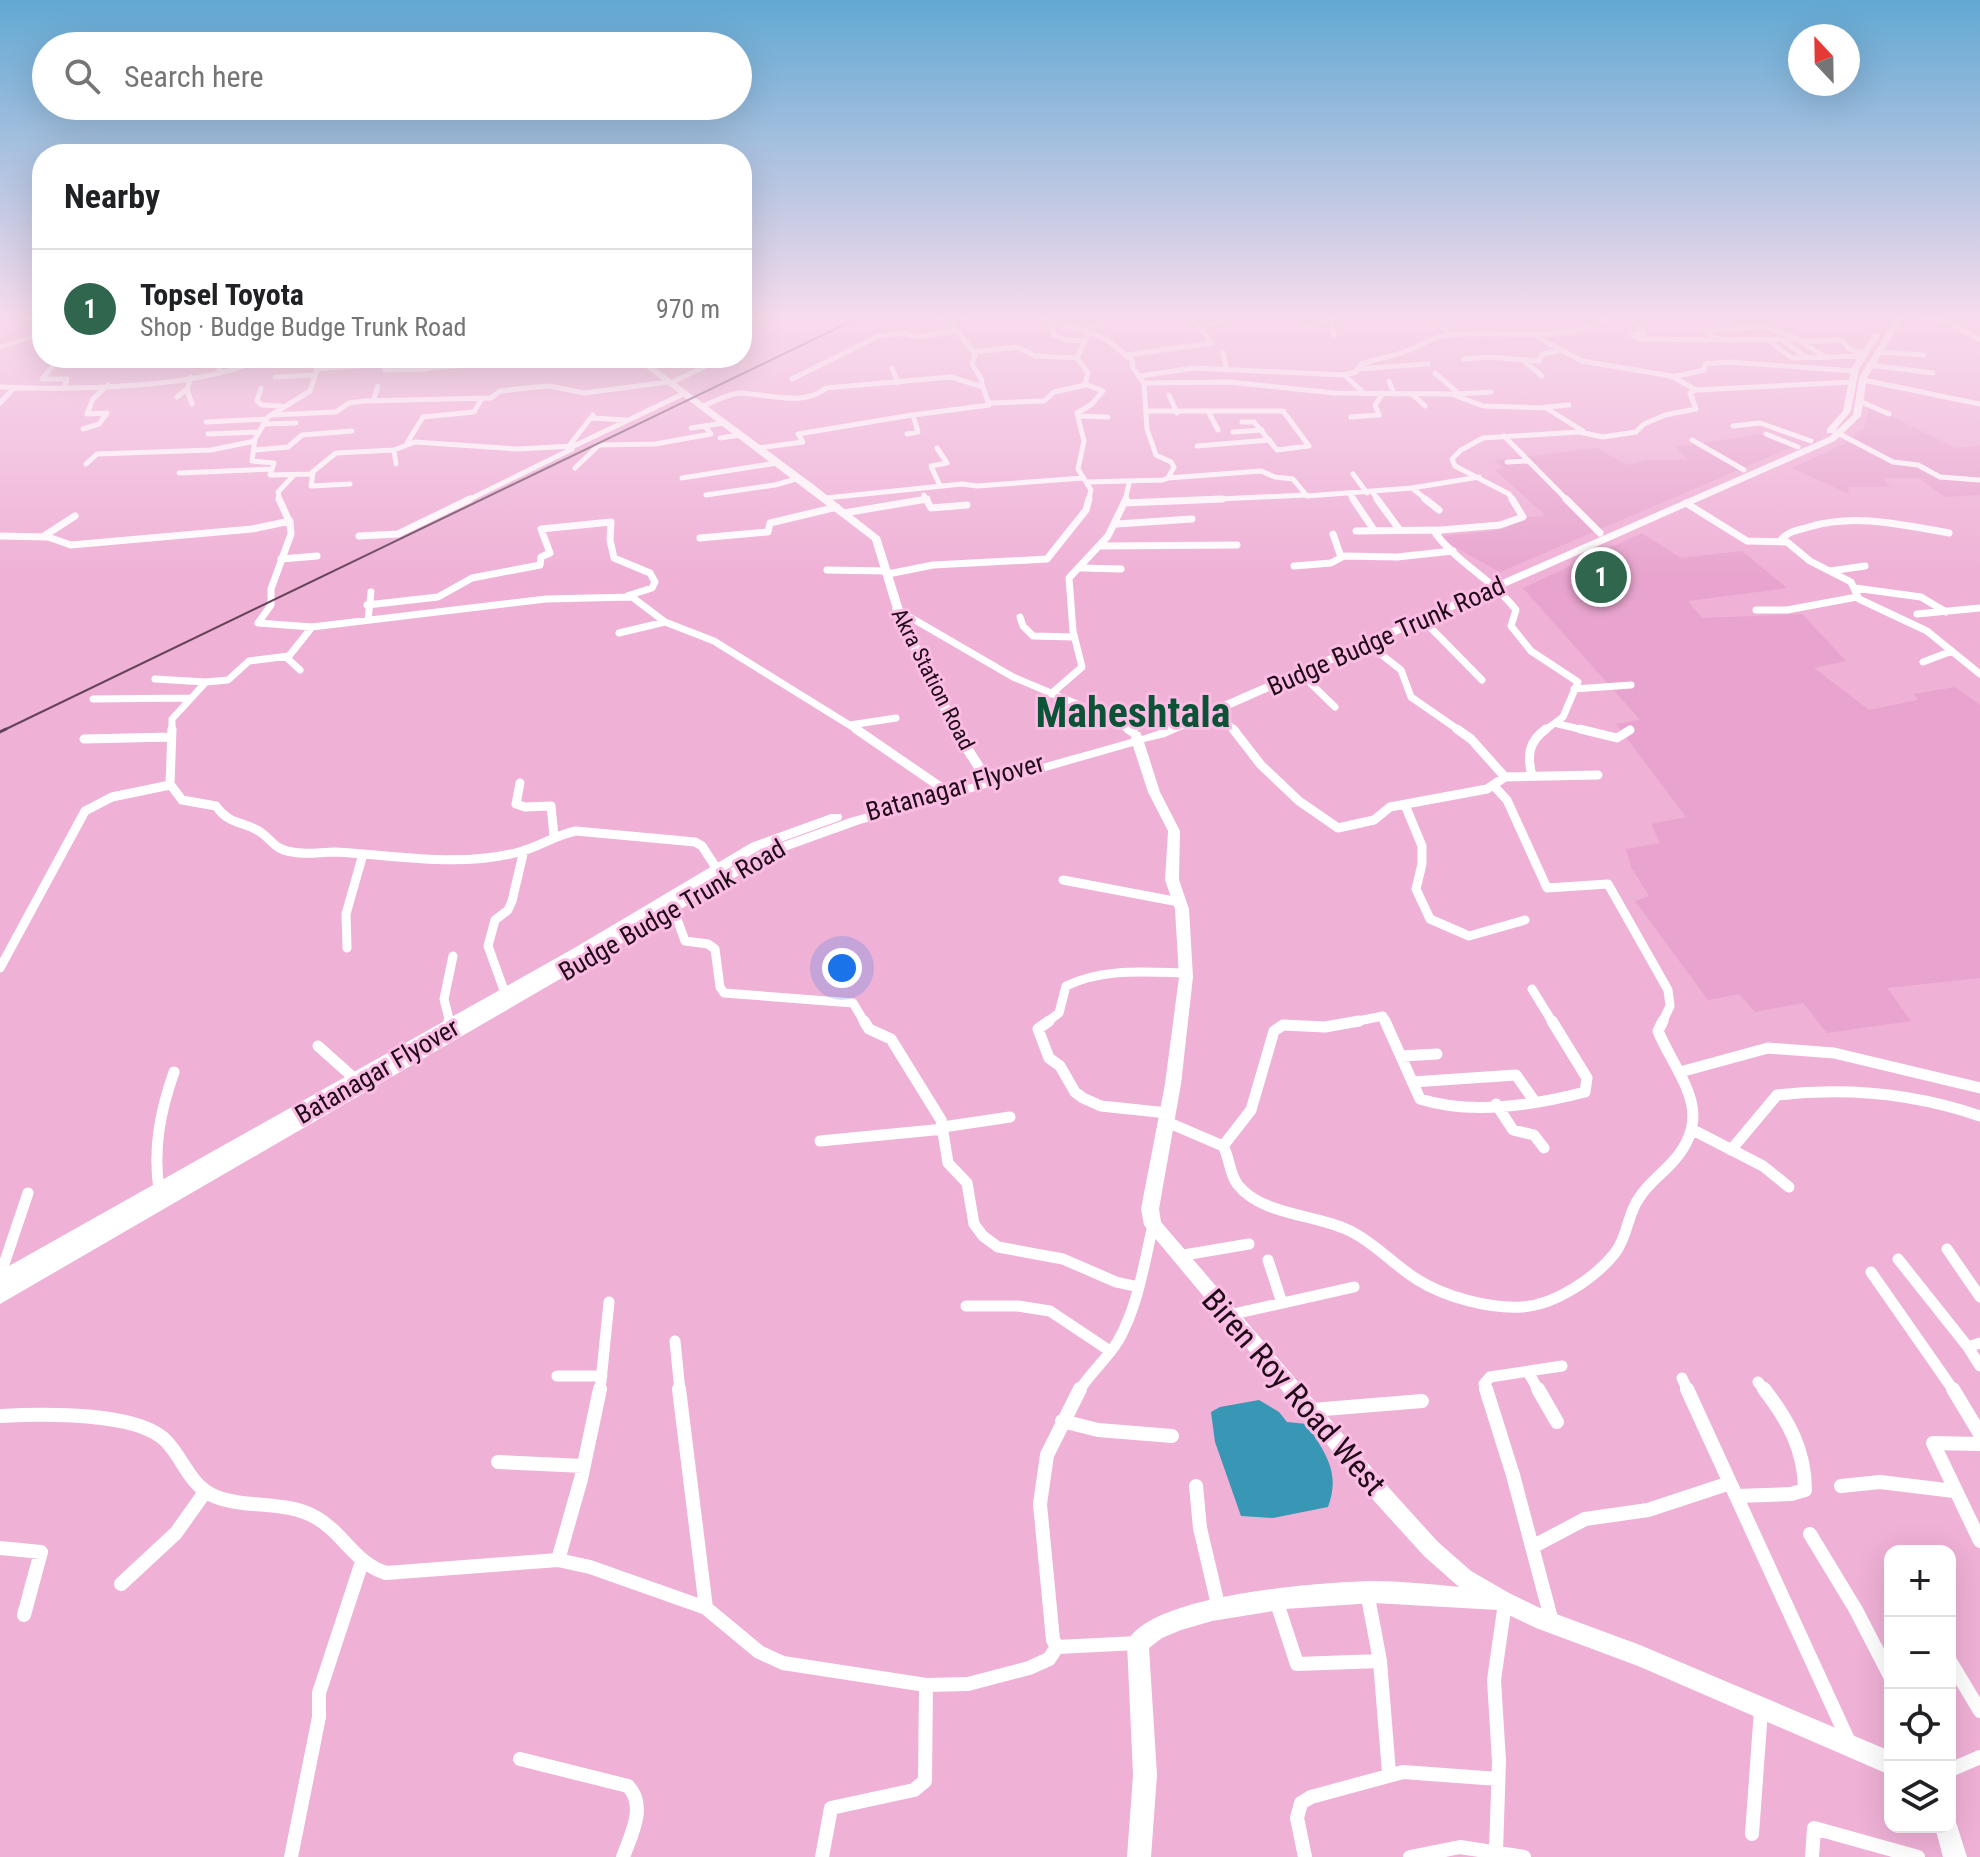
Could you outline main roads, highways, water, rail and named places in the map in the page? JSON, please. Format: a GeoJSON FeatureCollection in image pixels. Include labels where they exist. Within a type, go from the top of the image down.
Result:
{"type":"FeatureCollection","features":[{"type":"Feature","properties":{"kind":"water"},"geometry":{"type":"Polygon","coordinates":[[[1259,1400],[1279,1412],[1287,1422],[1307,1424],[1332,1473],[1332,1494],[1328,1507],[1273,1518],[1241,1516],[1215,1442],[1211,1412],[1220,1407],[1259,1400]]]}},
{"type":"Feature","properties":{"kind":"railway"},"geometry":{"type":"LineString","coordinates":[[2,731],[678,405]]}},
{"type":"Feature","properties":{"kind":"railway"},"geometry":{"type":"LineString","coordinates":[[2,731],[6,729]]}},
{"type":"Feature","properties":{"kind":"place","name":"Topsel Toyota"},"geometry":{"type":"Point","coordinates":[1601,577]}},
{"type":"Feature","properties":{"kind":"district","name":"Maheshtala"},"geometry":{"type":"Point","coordinates":[1133,712]}}]}
